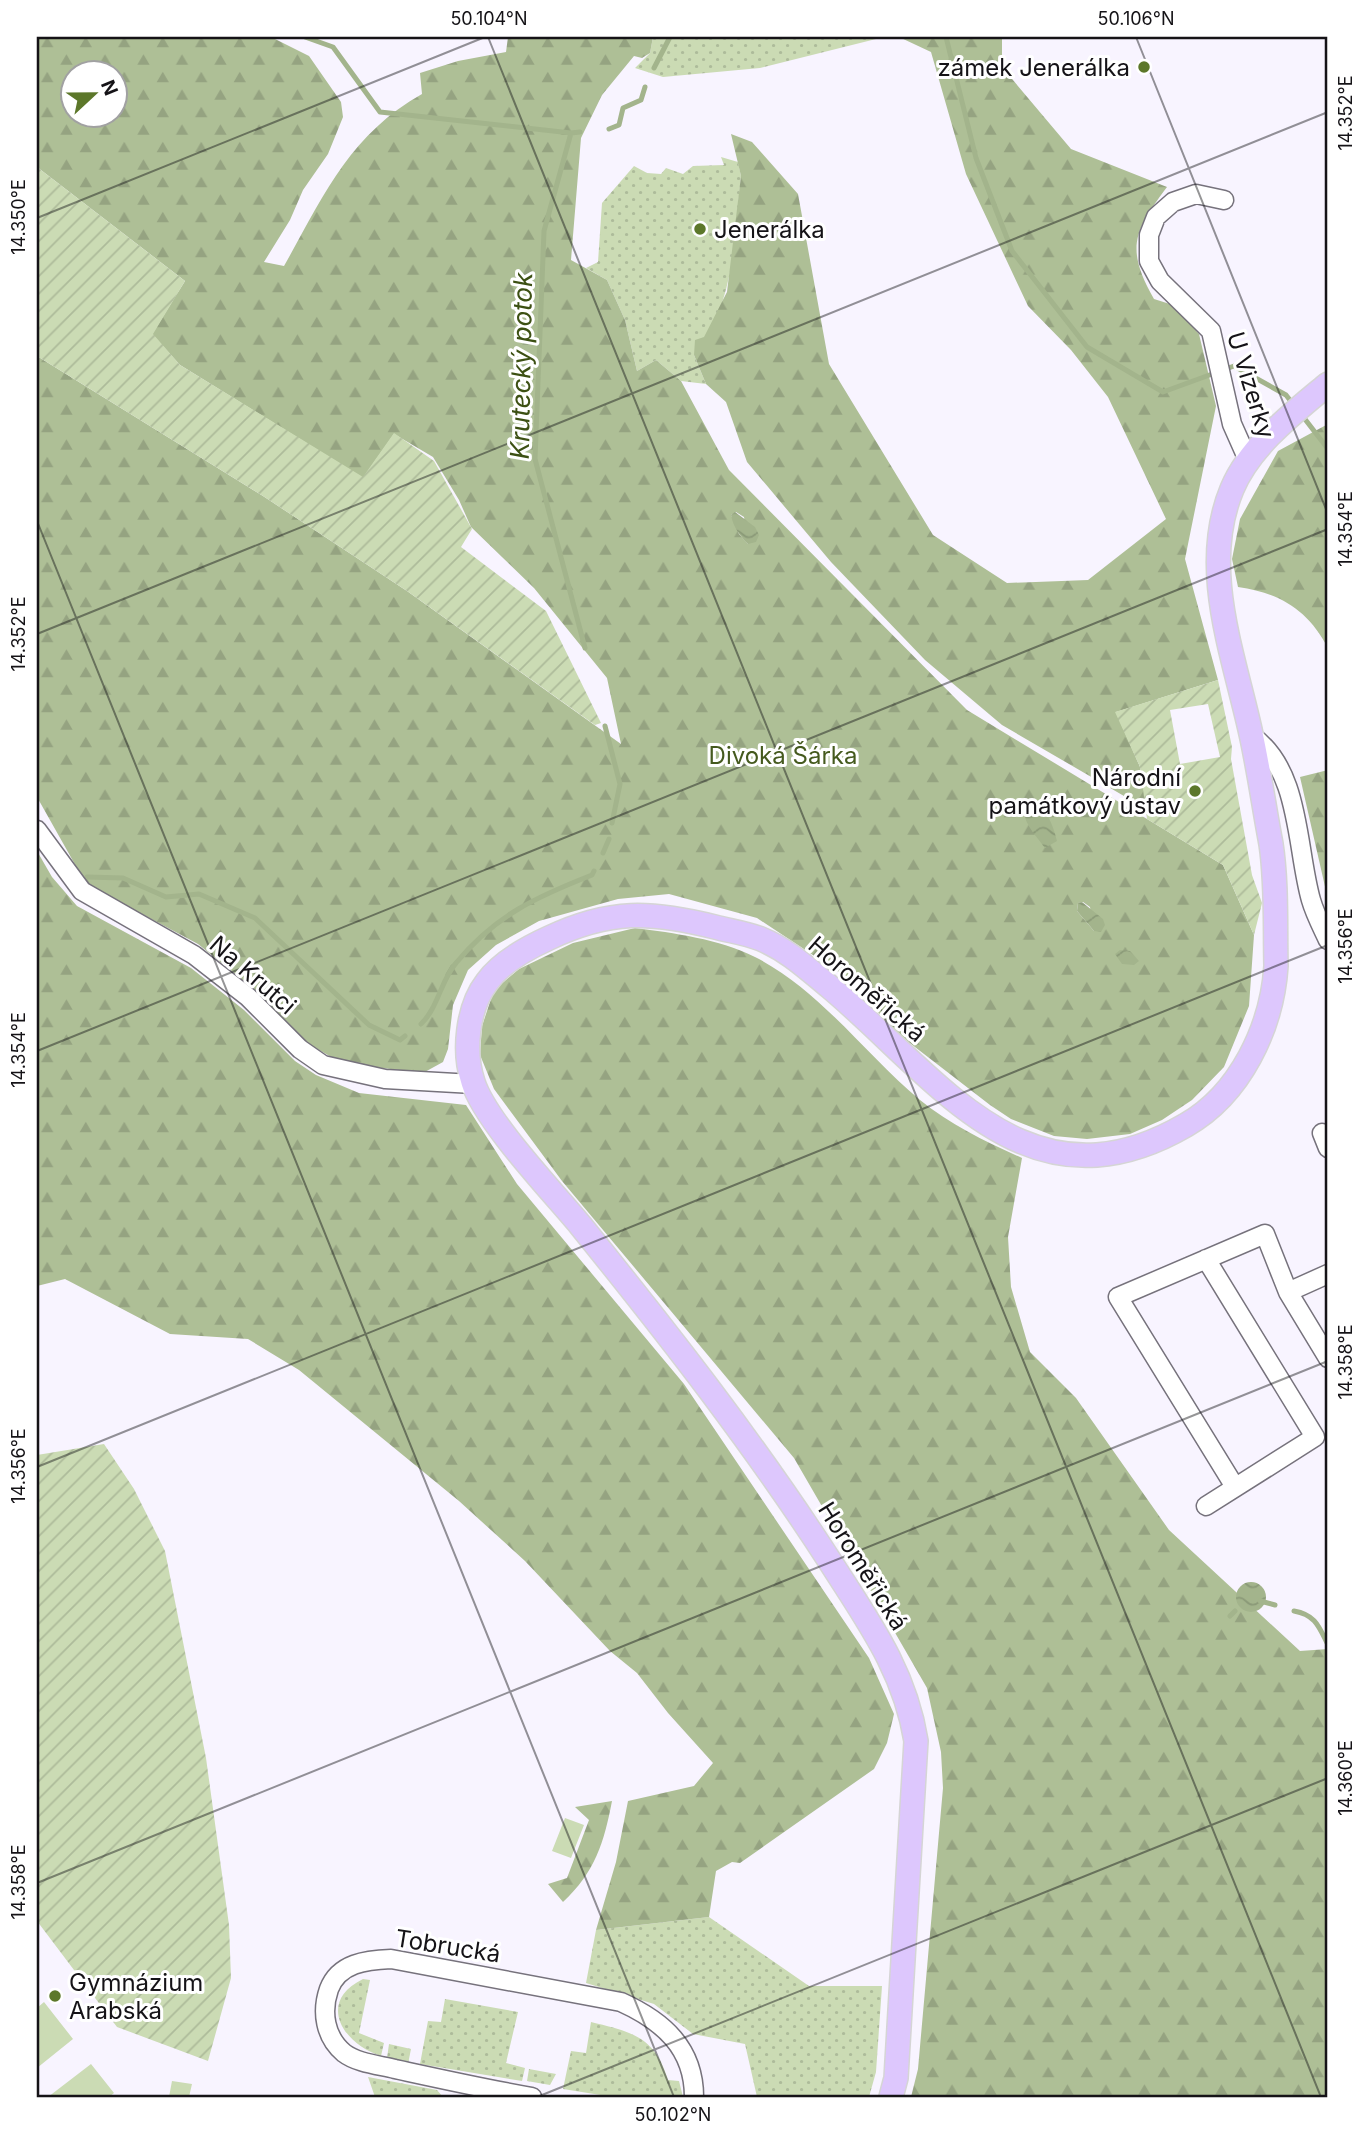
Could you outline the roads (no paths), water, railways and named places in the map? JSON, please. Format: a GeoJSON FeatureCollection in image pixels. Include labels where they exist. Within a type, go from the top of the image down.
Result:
{"type":"FeatureCollection","features":[{"type":"Feature","properties":{"kind":"main road","name":"Horoměřická"},"geometry":{"type":"LineString","coordinates":[[891,2097],[897,2064],[916,1741],[911,1705],[891,1661],[780,1486],[633,1291],[495,1121],[473,1084],[467,1049],[472,1012],[487,982],[513,958],[550,937],[608,918],[635,914],[668,915],[759,938],[782,950],[850,1004],[927,1078],[977,1118],[1032,1146],[1074,1157],[1117,1153],[1162,1139],[1199,1118],[1234,1086],[1259,1034],[1275,982],[1272,859],[1252,736],[1221,598],[1218,567],[1222,518],[1233,488],[1248,460],[1328,384]]}},
{"type":"Feature","properties":{"kind":"street","name":"U Vizerky"},"geometry":{"type":"LineString","coordinates":[[1224,200],[1196,194],[1173,202],[1156,217],[1149,235],[1149,261],[1160,281],[1211,331],[1232,424],[1248,460]]}},
{"type":"Feature","properties":{"kind":"street"},"geometry":{"type":"LineString","coordinates":[[1252,736],[1273,756],[1284,777],[1311,902],[1328,940]]}},
{"type":"Feature","properties":{"kind":"street","name":"Na Krutci"},"geometry":{"type":"LineString","coordinates":[[37,830],[82,891],[194,955],[248,998],[300,1049],[323,1065],[373,1077],[473,1084]]}},
{"type":"Feature","properties":{"kind":"street"},"geometry":{"type":"LineString","coordinates":[[1234,1487],[1118,1297],[1265,1234],[1288,1292],[1328,1358]]}},
{"type":"Feature","properties":{"kind":"street"},"geometry":{"type":"LineString","coordinates":[[1206,1259],[1321,1432],[1206,1506]]}},
{"type":"Feature","properties":{"kind":"street"},"geometry":{"type":"LineString","coordinates":[[1288,1292],[1328,1274]]}},
{"type":"Feature","properties":{"kind":"street","name":"Tobrucká"},"geometry":{"type":"LineString","coordinates":[[532,2097],[461,2084],[345,2054],[328,2032],[324,2012],[332,1980],[343,1969],[366,1960],[391,1959],[621,2002],[651,2016],[669,2033],[694,2075],[694,2097]]}},
{"type":"Feature","properties":{"kind":"water"},"geometry":{"type":"Polygon","coordinates":[[[735,512],[755,527],[759,535],[756,542],[748,544],[740,534],[731,515],[735,512]]]}},
{"type":"Feature","properties":{"kind":"water"},"geometry":{"type":"Polygon","coordinates":[[[1027,798],[1044,811],[1053,827],[1057,841],[1045,848],[1025,818],[1024,805],[1027,798]]]}},
{"type":"Feature","properties":{"kind":"water"},"geometry":{"type":"Polygon","coordinates":[[[1082,902],[1103,919],[1105,925],[1101,932],[1094,931],[1077,911],[1078,903],[1082,902]]]}},
{"type":"Feature","properties":{"kind":"water"},"geometry":{"type":"Polygon","coordinates":[[[1120,950],[1130,951],[1139,961],[1134,965],[1122,964],[1115,954],[1120,950]]]}},
{"type":"Feature","properties":{"kind":"water"},"geometry":{"type":"Polygon","coordinates":[[[1251,1582],[1257,1583],[1265,1591],[1265,1603],[1257,1611],[1251,1612],[1245,1611],[1237,1603],[1236,1597],[1237,1591],[1245,1583],[1251,1582]]]}},
{"type":"Feature","properties":{"kind":"waterway"},"geometry":{"type":"LineString","coordinates":[[305,37],[333,47],[380,112],[571,133]]}},
{"type":"Feature","properties":{"kind":"waterway","name":"Krutecký potok"},"geometry":{"type":"LineString","coordinates":[[654,68],[670,37]]}},
{"type":"Feature","properties":{"kind":"waterway"},"geometry":{"type":"LineString","coordinates":[[946,37],[976,158],[1012,251],[1087,347],[1163,392],[1234,366],[1286,395],[1293,404]]}},
{"type":"Feature","properties":{"kind":"waterway","name":"Krutecký potok"},"geometry":{"type":"LineString","coordinates":[[609,129],[619,125],[623,108],[641,100],[645,87]]}},
{"type":"Feature","properties":{"kind":"waterway","name":"Krutecký potok"},"geometry":{"type":"LineString","coordinates":[[580,132],[571,133],[544,231],[535,459],[585,648]]}},
{"type":"Feature","properties":{"kind":"waterway"},"geometry":{"type":"LineString","coordinates":[[1301,414],[1328,449]]}},
{"type":"Feature","properties":{"kind":"waterway","name":"Krutecký potok"},"geometry":{"type":"LineString","coordinates":[[605,726],[620,784],[612,823]]}},
{"type":"Feature","properties":{"kind":"waterway","name":"Krutecký potok"},"geometry":{"type":"LineString","coordinates":[[603,853],[609,839]]}},
{"type":"Feature","properties":{"kind":"waterway","name":"Krutecký potok"},"geometry":{"type":"LineString","coordinates":[[421,1024],[432,1010],[451,970],[486,932],[518,909],[592,875],[594,871]]}},
{"type":"Feature","properties":{"kind":"waterway","name":"Krutecký potok"},"geometry":{"type":"LineString","coordinates":[[87,877],[123,878],[166,897],[199,894],[255,918],[369,1025],[400,1040],[405,1036]]}},
{"type":"Feature","properties":{"kind":"waterway"},"geometry":{"type":"LineString","coordinates":[[1260,1601],[1275,1605]]}},
{"type":"Feature","properties":{"kind":"waterway"},"geometry":{"type":"LineString","coordinates":[[1230,1616],[1235,1611]]}},
{"type":"Feature","properties":{"kind":"waterway"},"geometry":{"type":"LineString","coordinates":[[1294,1611],[1312,1619],[1328,1645]]}},
{"type":"Feature","properties":{"kind":"place","name":"zámek Jenerálka"},"geometry":{"type":"Point","coordinates":[1144,67]}},
{"type":"Feature","properties":{"kind":"place","name":"Jenerálka"},"geometry":{"type":"Point","coordinates":[700,229]}},
{"type":"Feature","properties":{"kind":"place","name":"Národní památkový ústav"},"geometry":{"type":"Point","coordinates":[1195,791]}},
{"type":"Feature","properties":{"kind":"place","name":"Gymnázium Arabská"},"geometry":{"type":"Point","coordinates":[55,1996]}},
{"type":"Feature","properties":{"kind":"park label","name":"Divoká Šárka"},"geometry":{"type":"Point","coordinates":[783,755]}}]}
